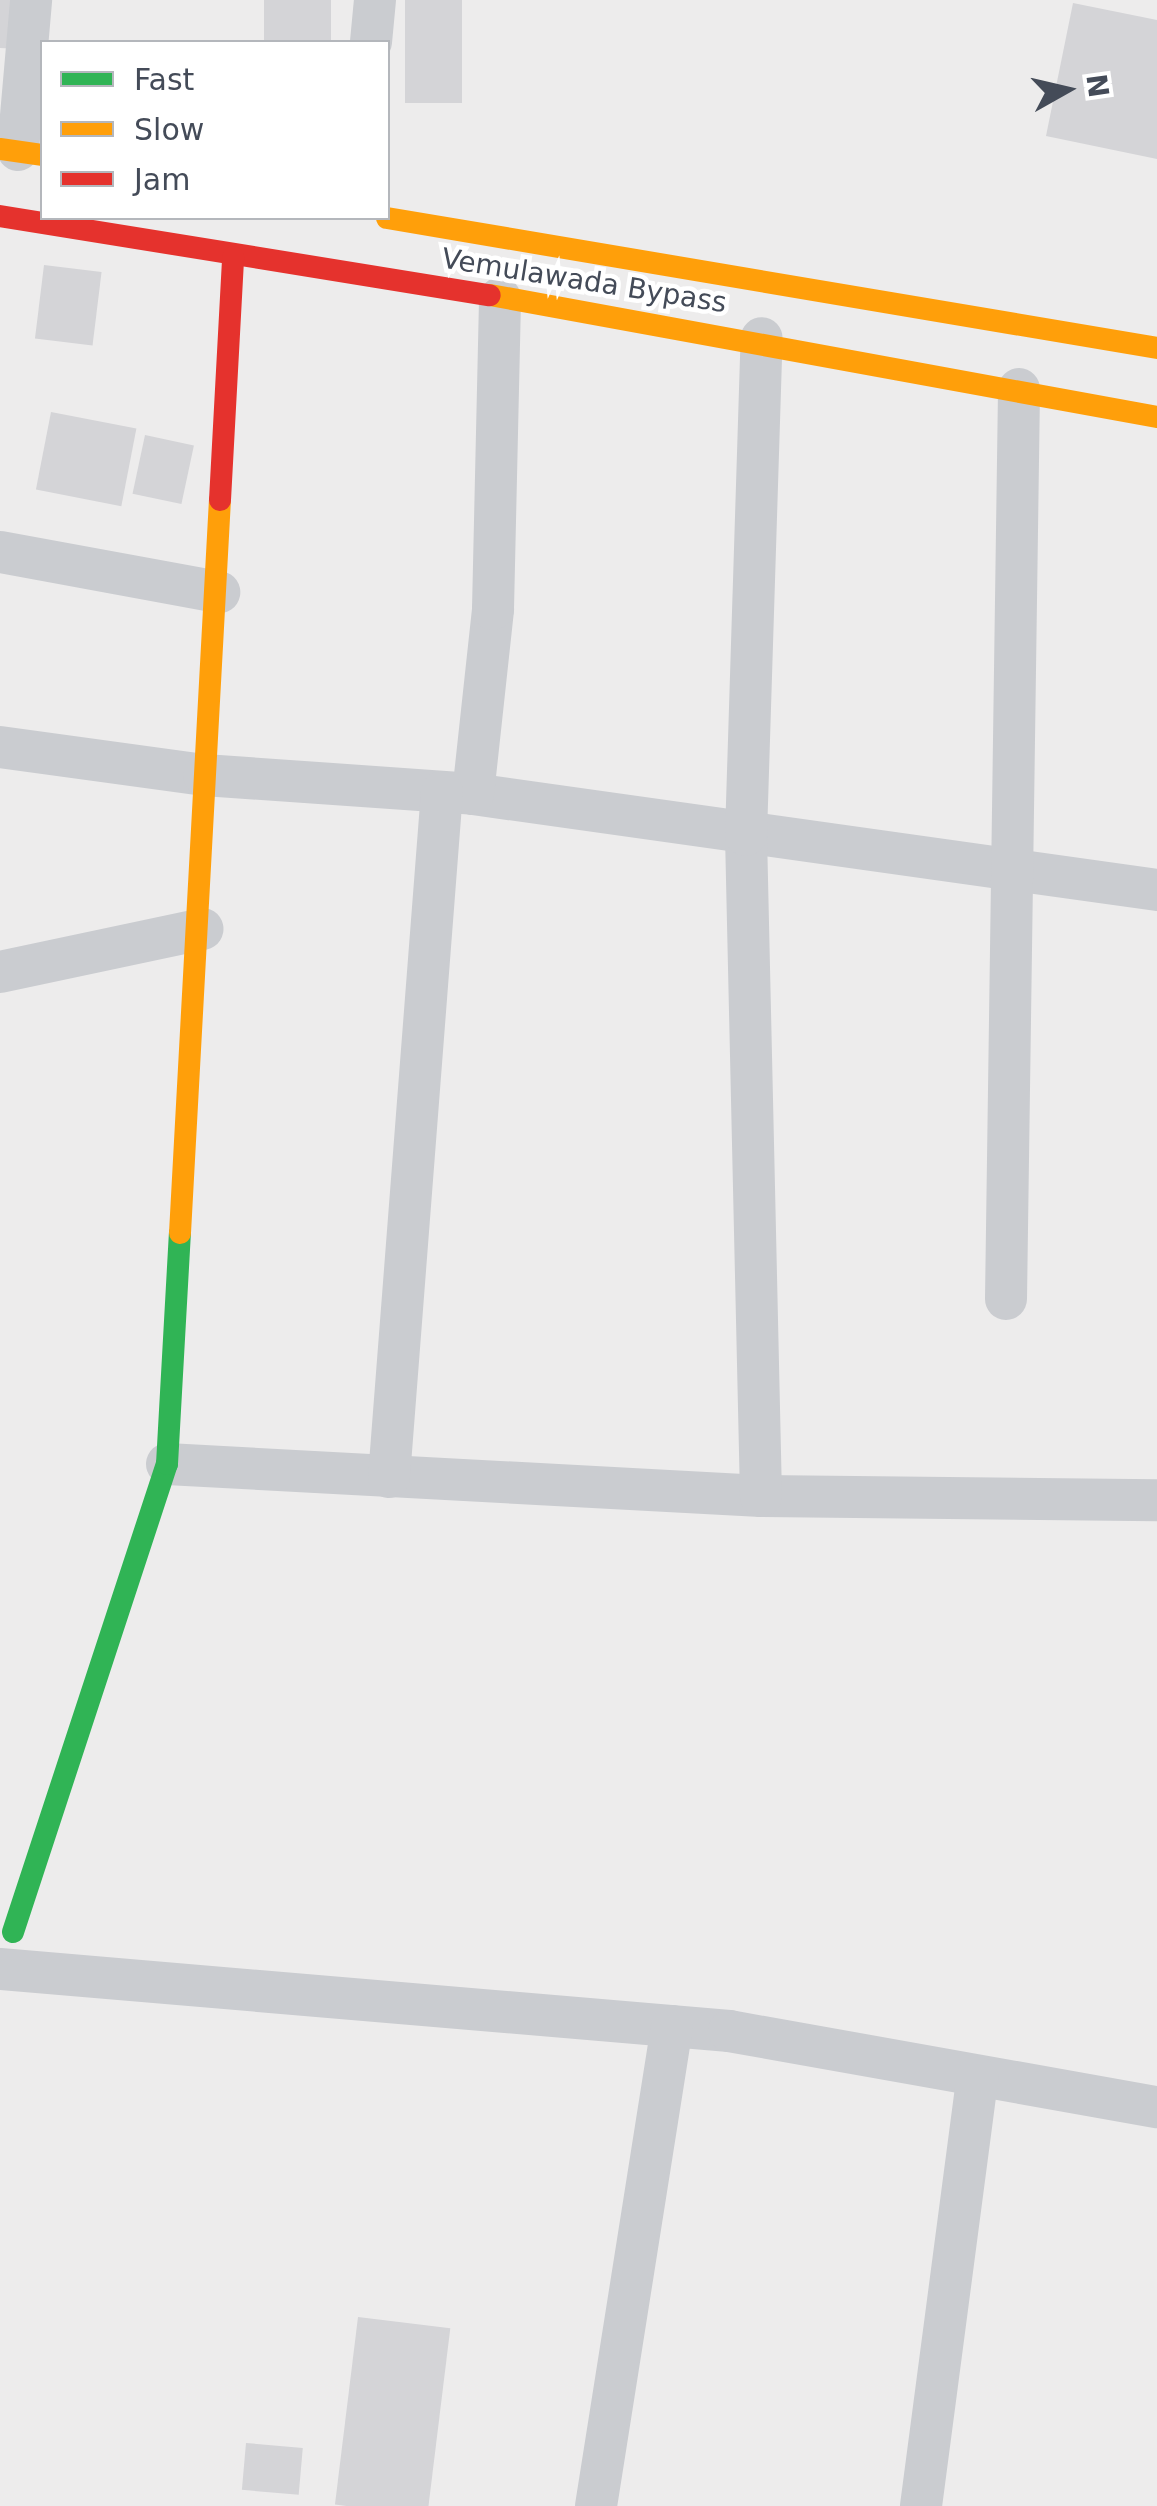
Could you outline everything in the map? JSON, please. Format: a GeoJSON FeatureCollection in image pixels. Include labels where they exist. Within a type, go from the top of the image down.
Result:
{"type":"FeatureCollection","features":[{"type":"Feature","properties":{"kind":"main road","name":"Vemulawada Bypass"},"geometry":{"type":"LineString","coordinates":[[0,216],[233,258],[762,338],[1157,417]]}},
{"type":"Feature","properties":{"kind":"main road","name":"Vemulawada Bypass"},"geometry":{"type":"LineString","coordinates":[[390,218],[1157,348]]}},
{"type":"Feature","properties":{"kind":"main road"},"geometry":{"type":"LineString","coordinates":[[4,1941],[167,1464],[202,929],[204,775],[219,592],[233,258]]}},
{"type":"Feature","properties":{"kind":"street"},"geometry":{"type":"LineString","coordinates":[[20,152],[30,0]]}},
{"type":"Feature","properties":{"kind":"street"},"geometry":{"type":"LineString","coordinates":[[370,40],[375,0]]}},
{"type":"Feature","properties":{"kind":"street"},"geometry":{"type":"LineString","coordinates":[[389,1477],[458,793],[493,609],[500,298]]}},
{"type":"Feature","properties":{"kind":"street"},"geometry":{"type":"LineString","coordinates":[[761,1496],[746,835],[762,338]]}},
{"type":"Feature","properties":{"kind":"street"},"geometry":{"type":"LineString","coordinates":[[1006,1299],[1018,876],[1020,389]]}},
{"type":"Feature","properties":{"kind":"street"},"geometry":{"type":"LineString","coordinates":[[0,552],[219,592]]}},
{"type":"Feature","properties":{"kind":"street"},"geometry":{"type":"LineString","coordinates":[[0,747],[204,775],[458,793],[1018,876],[1157,890]]}},
{"type":"Feature","properties":{"kind":"street"},"geometry":{"type":"LineString","coordinates":[[0,972],[202,929]]}},
{"type":"Feature","properties":{"kind":"street"},"geometry":{"type":"LineString","coordinates":[[167,1464],[761,1496],[1157,1500]]}},
{"type":"Feature","properties":{"kind":"street"},"geometry":{"type":"LineString","coordinates":[[4,1941],[61,1974],[672,2026],[1157,2107]]}},
{"type":"Feature","properties":{"kind":"street"},"geometry":{"type":"LineString","coordinates":[[596,2506],[672,2026]]}},
{"type":"Feature","properties":{"kind":"street"},"geometry":{"type":"LineString","coordinates":[[921,2506],[976,2078]]}},
{"type":"Feature","properties":{"kind":"building"},"geometry":{"type":"Polygon","coordinates":[[[0,0],[23,0],[20,49],[0,48],[0,0]]]}},
{"type":"Feature","properties":{"kind":"building"},"geometry":{"type":"Polygon","coordinates":[[[264,0],[331,0],[331,40],[264,40],[264,0]]]}},
{"type":"Feature","properties":{"kind":"building"},"geometry":{"type":"Polygon","coordinates":[[[405,0],[462,0],[462,103],[405,103],[405,0]]]}},
{"type":"Feature","properties":{"kind":"building"},"geometry":{"type":"Polygon","coordinates":[[[1073,3],[1157,20],[1157,159],[1046,136],[1073,3]]]}},
{"type":"Feature","properties":{"kind":"building"},"geometry":{"type":"Polygon","coordinates":[[[44,265],[102,272],[93,346],[35,338],[44,265]]]}},
{"type":"Feature","properties":{"kind":"building"},"geometry":{"type":"Polygon","coordinates":[[[51,412],[136,429],[121,506],[36,490],[51,412]]]}},
{"type":"Feature","properties":{"kind":"building"},"geometry":{"type":"Polygon","coordinates":[[[145,435],[194,445],[181,504],[133,494],[145,435]]]}},
{"type":"Feature","properties":{"kind":"building"},"geometry":{"type":"Polygon","coordinates":[[[358,2317],[450,2328],[428,2506],[335,2505],[358,2317]]]}},
{"type":"Feature","properties":{"kind":"building"},"geometry":{"type":"Polygon","coordinates":[[[246,2443],[303,2448],[299,2495],[242,2490],[246,2443]]]}},
{"type":"Feature","properties":{"kind":"traffic: fast"},"geometry":{"type":"LineString","coordinates":[[13,1932],[167,1464],[180,1233]]}},
{"type":"Feature","properties":{"kind":"traffic: slow"},"geometry":{"type":"LineString","coordinates":[[0,149],[40,155]]}},
{"type":"Feature","properties":{"kind":"traffic: slow"},"geometry":{"type":"LineString","coordinates":[[390,219],[1157,348]]}},
{"type":"Feature","properties":{"kind":"traffic: slow"},"geometry":{"type":"LineString","coordinates":[[490,295],[1157,417]]}},
{"type":"Feature","properties":{"kind":"traffic: slow"},"geometry":{"type":"LineString","coordinates":[[180,1233],[220,500]]}},
{"type":"Feature","properties":{"kind":"traffic: jam"},"geometry":{"type":"LineString","coordinates":[[0,216],[490,295]]}},
{"type":"Feature","properties":{"kind":"traffic: jam"},"geometry":{"type":"LineString","coordinates":[[220,500],[233,257]]}}]}
